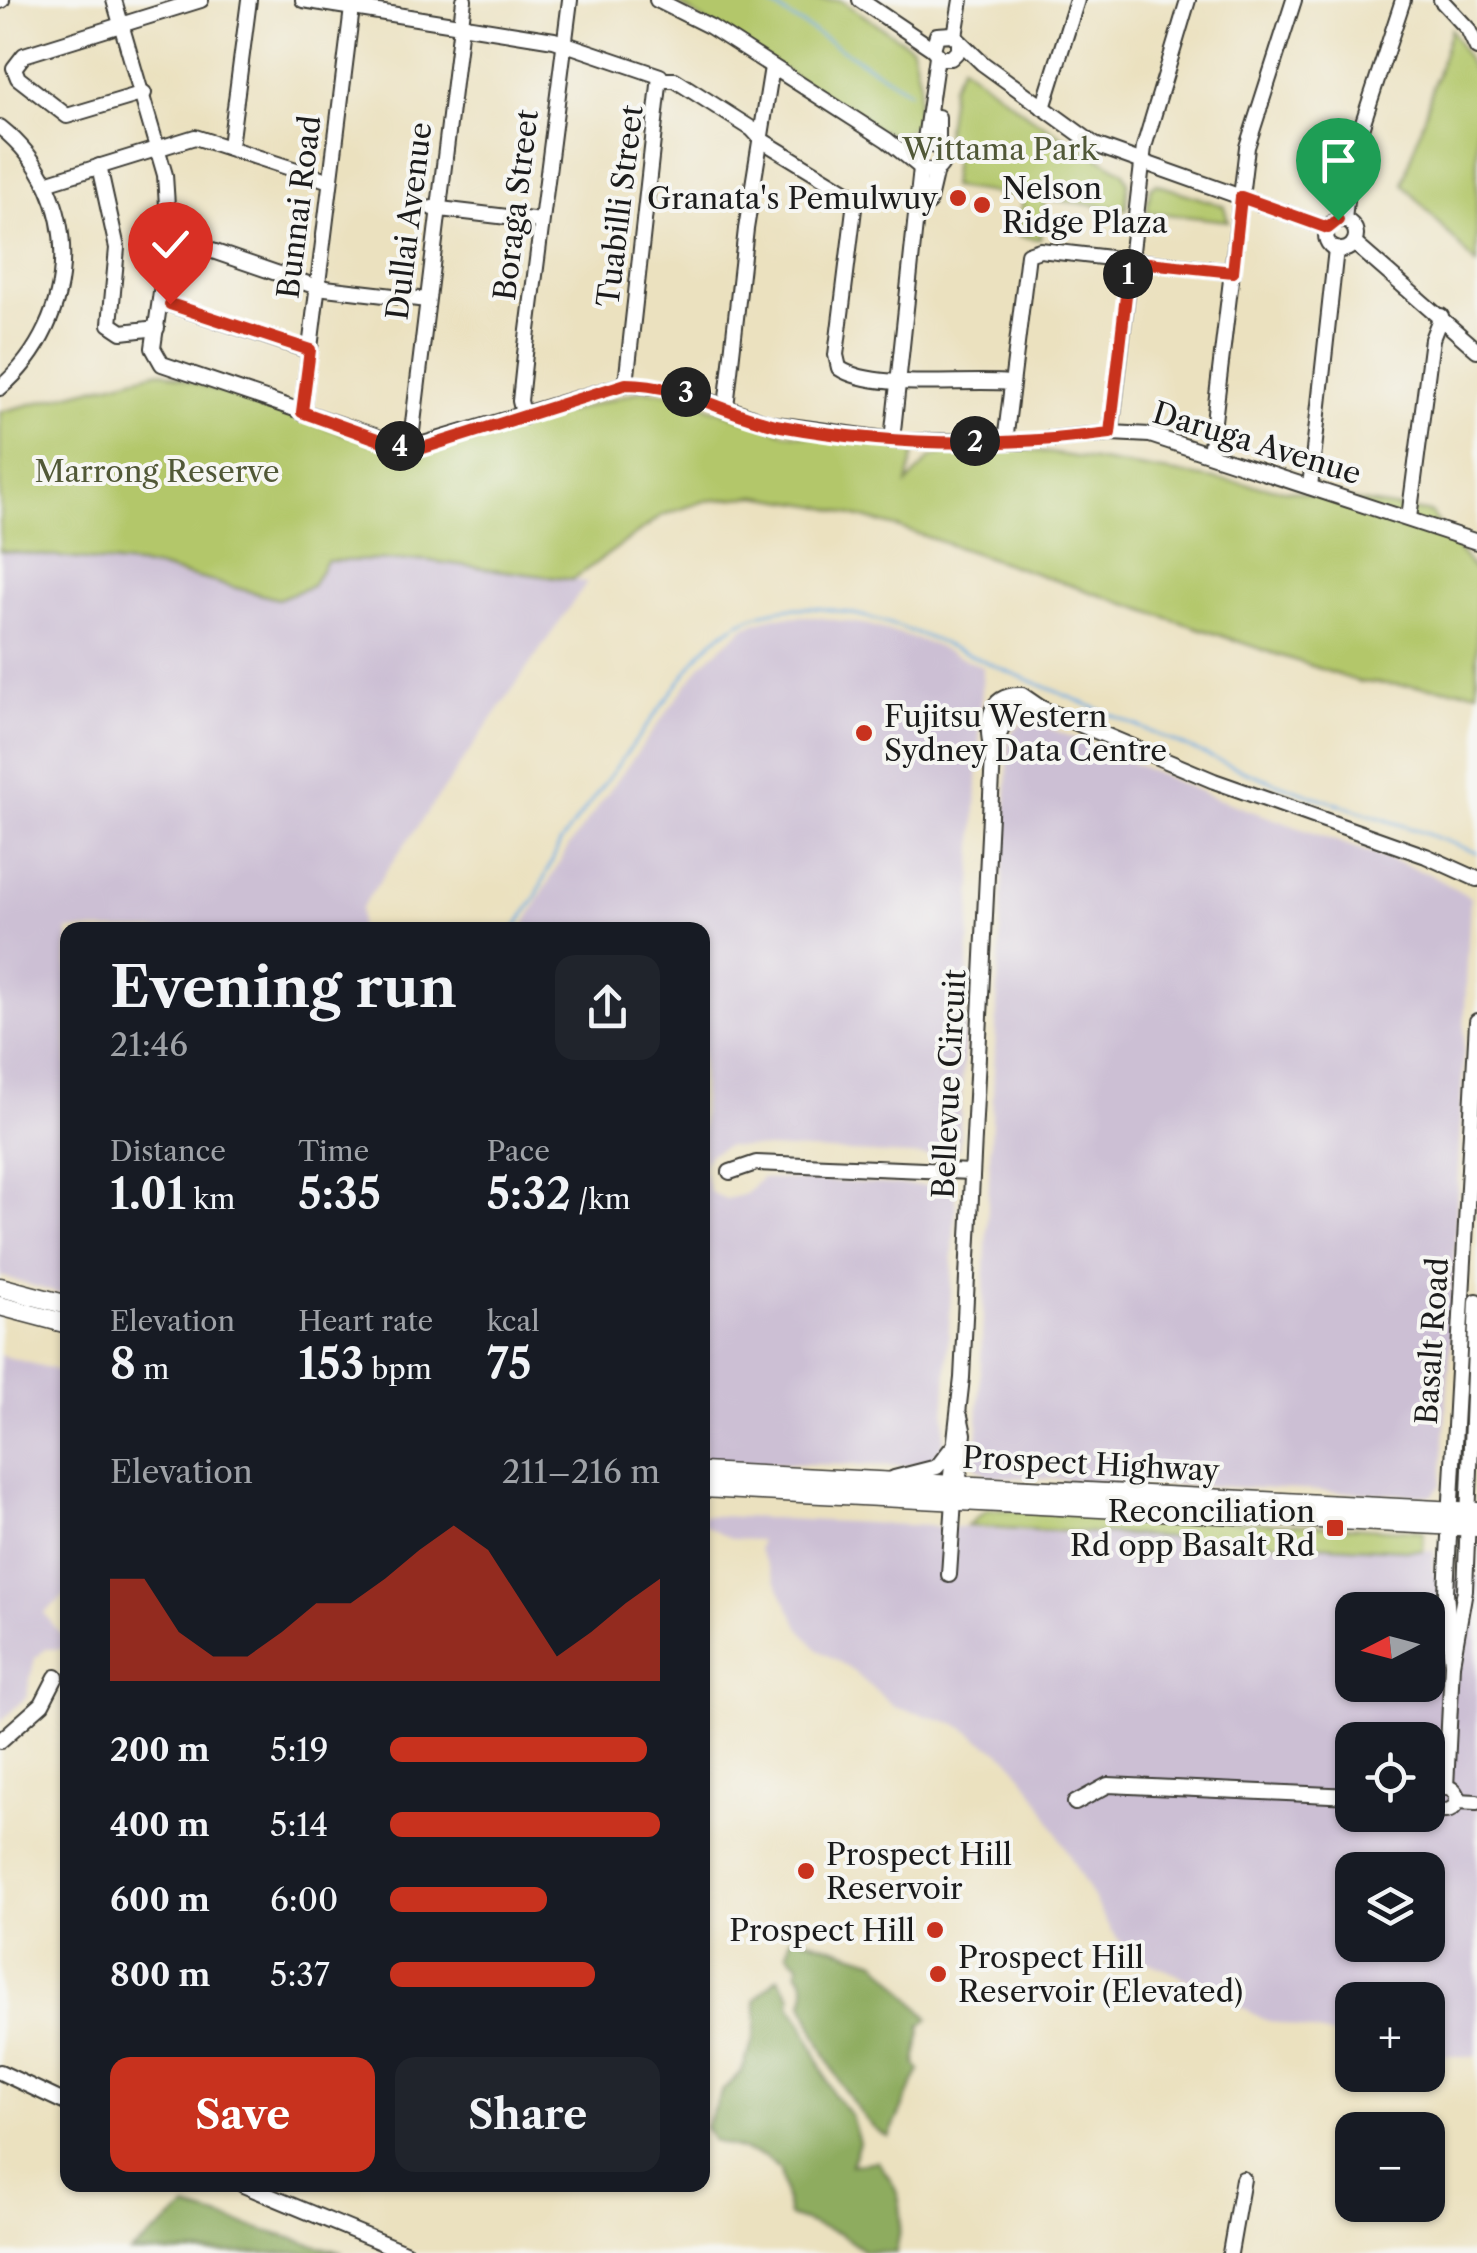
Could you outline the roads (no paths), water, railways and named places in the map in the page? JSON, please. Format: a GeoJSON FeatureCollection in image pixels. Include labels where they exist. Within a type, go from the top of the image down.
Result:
{"type":"FeatureCollection","features":[{"type":"Feature","properties":{"kind":"main road"},"geometry":{"type":"LineString","coordinates":[[0,1287],[60,1303]]}},
{"type":"Feature","properties":{"kind":"main road"},"geometry":{"type":"LineString","coordinates":[[0,1306],[60,1322]]}},
{"type":"Feature","properties":{"kind":"main road","name":"Prospect Highway"},"geometry":{"type":"LineString","coordinates":[[710,1472],[884,1481],[955,1490]]}},
{"type":"Feature","properties":{"kind":"main road","name":"Prospect Highway"},"geometry":{"type":"LineString","coordinates":[[710,1488],[955,1490],[1465,1519]]}},
{"type":"Feature","properties":{"kind":"street"},"geometry":{"type":"LineString","coordinates":[[114,0],[160,148],[169,236],[154,348],[162,364],[406,447]]}},
{"type":"Feature","properties":{"kind":"street"},"geometry":{"type":"LineString","coordinates":[[144,94],[67,116],[14,74],[16,63],[24,56],[201,0]]}},
{"type":"Feature","properties":{"kind":"street"},"geometry":{"type":"LineString","coordinates":[[230,146],[248,0]]}},
{"type":"Feature","properties":{"kind":"street","name":"Tuabilli Street"},"geometry":{"type":"LineString","coordinates":[[304,0],[565,42],[651,69],[662,80],[626,384]]}},
{"type":"Feature","properties":{"kind":"street","name":"Dullai Avenue"},"geometry":{"type":"LineString","coordinates":[[456,0],[458,24]]}},
{"type":"Feature","properties":{"kind":"street","name":"Dullai Avenue"},"geometry":{"type":"LineString","coordinates":[[406,447],[464,0]]}},
{"type":"Feature","properties":{"kind":"street","name":"Boraga Street"},"geometry":{"type":"LineString","coordinates":[[524,416],[520,401],[570,0]]}},
{"type":"Feature","properties":{"kind":"street"},"geometry":{"type":"LineString","coordinates":[[657,0],[711,27],[925,168]]}},
{"type":"Feature","properties":{"kind":"street"},"geometry":{"type":"LineString","coordinates":[[860,0],[893,21],[982,62],[1095,145],[1142,165],[1328,228],[1344,220]]}},
{"type":"Feature","properties":{"kind":"street"},"geometry":{"type":"LineString","coordinates":[[896,440],[925,168],[917,155],[928,146],[957,0]]}},
{"type":"Feature","properties":{"kind":"street"},"geometry":{"type":"LineString","coordinates":[[1043,108],[1078,0]]}},
{"type":"Feature","properties":{"kind":"street"},"geometry":{"type":"LineString","coordinates":[[1110,433],[1148,126],[1188,0]]}},
{"type":"Feature","properties":{"kind":"street"},"geometry":{"type":"LineString","coordinates":[[1210,454],[1250,134],[1294,0]]}},
{"type":"Feature","properties":{"kind":"street"},"geometry":{"type":"LineString","coordinates":[[1344,220],[1350,162],[1403,0]]}},
{"type":"Feature","properties":{"kind":"street"},"geometry":{"type":"LineString","coordinates":[[1441,0],[1468,29],[1477,48]]}},
{"type":"Feature","properties":{"kind":"street","name":"Bunnai Road"},"geometry":{"type":"LineString","coordinates":[[302,412],[352,8]]}},
{"type":"Feature","properties":{"kind":"street"},"geometry":{"type":"LineString","coordinates":[[726,406],[759,138],[772,67]]}},
{"type":"Feature","properties":{"kind":"street"},"geometry":{"type":"LineString","coordinates":[[662,80],[675,80],[752,129],[759,138],[845,189],[853,201],[836,356],[838,368],[849,374],[903,381],[1012,383]]}},
{"type":"Feature","properties":{"kind":"street"},"geometry":{"type":"LineString","coordinates":[[0,128],[30,158],[46,184],[61,228],[62,286],[40,345],[0,388]]}},
{"type":"Feature","properties":{"kind":"street"},"geometry":{"type":"LineString","coordinates":[[46,184],[194,137],[330,181]]}},
{"type":"Feature","properties":{"kind":"street"},"geometry":{"type":"LineString","coordinates":[[886,140],[928,146],[944,157],[925,168]]}},
{"type":"Feature","properties":{"kind":"street"},"geometry":{"type":"LineString","coordinates":[[100,166],[116,248],[110,324],[122,332],[157,328]]}},
{"type":"Feature","properties":{"kind":"street"},"geometry":{"type":"LineString","coordinates":[[435,208],[540,221]]}},
{"type":"Feature","properties":{"kind":"street"},"geometry":{"type":"LineString","coordinates":[[1344,220],[1355,230],[1354,244]]}},
{"type":"Feature","properties":{"kind":"street"},"geometry":{"type":"LineString","coordinates":[[1328,228],[1326,239],[1336,249]]}},
{"type":"Feature","properties":{"kind":"street"},"geometry":{"type":"LineString","coordinates":[[169,236],[318,287],[424,299]]}},
{"type":"Feature","properties":{"kind":"street"},"geometry":{"type":"LineString","coordinates":[[1336,249],[1354,244]]}},
{"type":"Feature","properties":{"kind":"street"},"geometry":{"type":"LineString","coordinates":[[1354,244],[1477,350]]}},
{"type":"Feature","properties":{"kind":"street"},"geometry":{"type":"LineString","coordinates":[[1310,488],[1336,249]]}},
{"type":"Feature","properties":{"kind":"street"},"geometry":{"type":"LineString","coordinates":[[1005,442],[1028,254],[1040,250],[1233,272]]}},
{"type":"Feature","properties":{"kind":"street"},"geometry":{"type":"LineString","coordinates":[[160,301],[310,350]]}},
{"type":"Feature","properties":{"kind":"street"},"geometry":{"type":"LineString","coordinates":[[1409,518],[1432,339],[1442,316]]}},
{"type":"Feature","properties":{"kind":"street","name":"Daruga Avenue"},"geometry":{"type":"LineString","coordinates":[[406,447],[626,384],[662,386],[782,426],[896,440],[1005,442],[1110,433],[1150,435],[1477,542]]}},
{"type":"Feature","properties":{"kind":"street","name":"Bellevue Circuit"},"geometry":{"type":"LineString","coordinates":[[955,1490],[953,1445],[960,1416],[993,755],[1006,718],[1017,710],[1042,708],[1214,781],[1426,856],[1475,882]]}},
{"type":"Feature","properties":{"kind":"street","name":"Basalt Road"},"geometry":{"type":"LineString","coordinates":[[1446,1787],[1452,1664],[1465,1590],[1477,1021]]}},
{"type":"Feature","properties":{"kind":"street"},"geometry":{"type":"LineString","coordinates":[[730,1172],[756,1164],[972,1172]]}},
{"type":"Feature","properties":{"kind":"street","name":"Bellevue Circuit"},"geometry":{"type":"LineString","coordinates":[[955,1490],[964,1434],[960,1416]]}},
{"type":"Feature","properties":{"kind":"street"},"geometry":{"type":"LineString","coordinates":[[884,1481],[937,1467],[947,1459],[953,1445]]}},
{"type":"Feature","properties":{"kind":"street"},"geometry":{"type":"LineString","coordinates":[[949,1575],[955,1490]]}},
{"type":"Feature","properties":{"kind":"street"},"geometry":{"type":"LineString","coordinates":[[0,1741],[42,1704],[56,1677]]}},
{"type":"Feature","properties":{"kind":"street"},"geometry":{"type":"LineString","coordinates":[[1075,1802],[1108,1785],[1335,1795]]}},
{"type":"Feature","properties":{"kind":"street"},"geometry":{"type":"LineString","coordinates":[[1446,1787],[1457,1801],[1477,1802]]}},
{"type":"Feature","properties":{"kind":"street"},"geometry":{"type":"LineString","coordinates":[[1445,1810],[1453,1808],[1457,1801]]}},
{"type":"Feature","properties":{"kind":"street"},"geometry":{"type":"LineString","coordinates":[[0,2072],[60,2100]]}},
{"type":"Feature","properties":{"kind":"street"},"geometry":{"type":"LineString","coordinates":[[1230,2253],[1242,2179]]}},
{"type":"Feature","properties":{"kind":"street"},"geometry":{"type":"LineString","coordinates":[[260,2192],[407,2253]]}},
{"type":"Feature","properties":{"kind":"waterway"},"geometry":{"type":"LineString","coordinates":[[763,0],[910,92]]}},
{"type":"Feature","properties":{"kind":"waterway"},"geometry":{"type":"LineString","coordinates":[[519,922],[535,899],[560,843],[703,650],[740,623],[780,609],[837,611],[912,631],[1262,778],[1477,853]]}},
{"type":"Feature","properties":{"kind":"place","name":"Granata's Pemulwuy"},"geometry":{"type":"Point","coordinates":[958,198]}},
{"type":"Feature","properties":{"kind":"place","name":"Nelson Ridge Plaza"},"geometry":{"type":"Point","coordinates":[982,205]}},
{"type":"Feature","properties":{"kind":"place","name":"Fujitsu Western Sydney Data Centre"},"geometry":{"type":"Point","coordinates":[864,733]}},
{"type":"Feature","properties":{"kind":"place","name":"Reconciliation Rd opp Basalt Rd"},"geometry":{"type":"Point","coordinates":[1335,1528]}},
{"type":"Feature","properties":{"kind":"place","name":"Prospect Hill Reservoir"},"geometry":{"type":"Point","coordinates":[806,1871]}},
{"type":"Feature","properties":{"kind":"place","name":"Prospect Hill"},"geometry":{"type":"Point","coordinates":[935,1930]}},
{"type":"Feature","properties":{"kind":"place","name":"Prospect Hill Reservoir (Elevated)"},"geometry":{"type":"Point","coordinates":[938,1974]}},
{"type":"Feature","properties":{"kind":"park label","name":"Wittama Park"},"geometry":{"type":"Point","coordinates":[1000,149]}},
{"type":"Feature","properties":{"kind":"park label","name":"Marrong Reserve"},"geometry":{"type":"Point","coordinates":[157,471]}}]}
